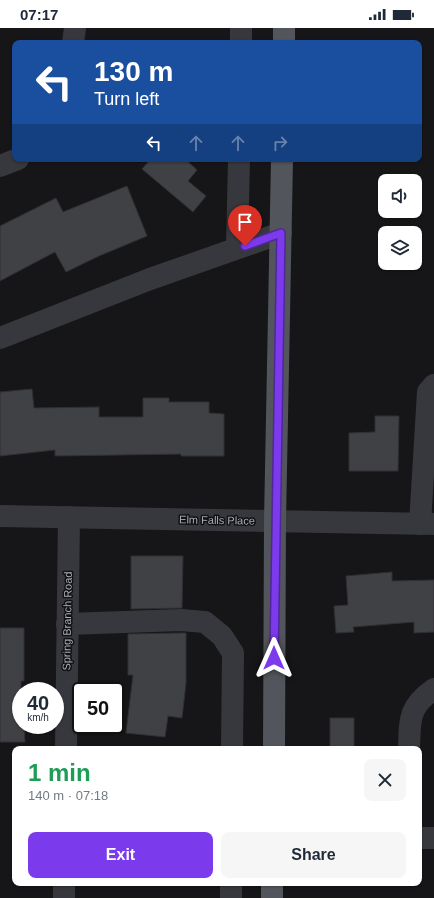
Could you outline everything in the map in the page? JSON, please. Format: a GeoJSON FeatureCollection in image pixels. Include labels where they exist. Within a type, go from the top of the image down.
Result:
{"type":"FeatureCollection","features":[{"type":"Feature","properties":{"kind":"main road"},"geometry":{"type":"LineString","coordinates":[[284,28],[284,40]]}},
{"type":"Feature","properties":{"kind":"main road"},"geometry":{"type":"LineString","coordinates":[[274,746],[282,162]]}},
{"type":"Feature","properties":{"kind":"main road"},"geometry":{"type":"LineString","coordinates":[[272,886],[272,898]]}},
{"type":"Feature","properties":{"kind":"street"},"geometry":{"type":"LineString","coordinates":[[74,40],[75,28]]}},
{"type":"Feature","properties":{"kind":"street"},"geometry":{"type":"LineString","coordinates":[[241,28],[241,40]]}},
{"type":"Feature","properties":{"kind":"street"},"geometry":{"type":"LineString","coordinates":[[0,166],[12,161]]}},
{"type":"Feature","properties":{"kind":"street"},"geometry":{"type":"LineString","coordinates":[[237,248],[239,162]]}},
{"type":"Feature","properties":{"kind":"street"},"geometry":{"type":"LineString","coordinates":[[0,338],[150,279],[281,233]]}},
{"type":"Feature","properties":{"kind":"street"},"geometry":{"type":"LineString","coordinates":[[427,524],[428,392],[434,386]]}},
{"type":"Feature","properties":{"kind":"street","name":"Elm Falls Place"},"geometry":{"type":"LineString","coordinates":[[0,516],[427,524]]}},
{"type":"Feature","properties":{"kind":"street","name":"Spring Branch Road"},"geometry":{"type":"LineString","coordinates":[[66,746],[69,517]]}},
{"type":"Feature","properties":{"kind":"street"},"geometry":{"type":"LineString","coordinates":[[67,624],[181,620],[205,622],[222,636],[233,653],[232,746]]}},
{"type":"Feature","properties":{"kind":"street"},"geometry":{"type":"LineString","coordinates":[[409,746],[410,720],[414,707],[434,689]]}},
{"type":"Feature","properties":{"kind":"street"},"geometry":{"type":"LineString","coordinates":[[422,838],[434,838]]}},
{"type":"Feature","properties":{"kind":"street"},"geometry":{"type":"LineString","coordinates":[[64,886],[64,898]]}},
{"type":"Feature","properties":{"kind":"street"},"geometry":{"type":"LineString","coordinates":[[231,886],[231,898]]}},
{"type":"Feature","properties":{"kind":"building"},"geometry":{"type":"Polygon","coordinates":[[[148,162],[188,162],[197,170],[188,181],[206,196],[193,212],[142,169],[148,162]]]}},
{"type":"Feature","properties":{"kind":"building"},"geometry":{"type":"Polygon","coordinates":[[[127,186],[147,236],[99,256],[66,272],[55,252],[0,281],[0,226],[56,198],[63,212],[127,186]]]}},
{"type":"Feature","properties":{"kind":"building"},"geometry":{"type":"Polygon","coordinates":[[[32,389],[34,408],[99,407],[99,417],[143,417],[143,398],[169,398],[169,402],[209,402],[209,413],[224,414],[224,456],[181,456],[181,454],[55,456],[55,450],[0,456],[0,392],[32,389]]]}},
{"type":"Feature","properties":{"kind":"building"},"geometry":{"type":"Polygon","coordinates":[[[375,416],[399,416],[398,471],[349,471],[349,433],[375,432],[375,416]]]}},
{"type":"Feature","properties":{"kind":"building"},"geometry":{"type":"Polygon","coordinates":[[[131,556],[183,556],[182,608],[131,609],[131,556]]]}},
{"type":"Feature","properties":{"kind":"building"},"geometry":{"type":"Polygon","coordinates":[[[392,572],[392,581],[434,580],[434,632],[414,633],[414,622],[353,627],[354,632],[336,633],[334,606],[348,605],[346,576],[392,572]]]}},
{"type":"Feature","properties":{"kind":"building"},"geometry":{"type":"Polygon","coordinates":[[[0,628],[24,628],[24,681],[12,682],[12,734],[25,734],[25,742],[0,742],[0,628]]]}},
{"type":"Feature","properties":{"kind":"building"},"geometry":{"type":"Polygon","coordinates":[[[186,633],[186,683],[182,718],[168,716],[165,737],[126,733],[133,675],[128,675],[128,634],[186,633]]]}},
{"type":"Feature","properties":{"kind":"building"},"geometry":{"type":"Polygon","coordinates":[[[330,718],[354,718],[354,746],[330,746],[330,718]]]}},
{"type":"Feature","properties":{"kind":"route"},"geometry":{"type":"LineString","coordinates":[[245,246],[281,233],[274,658]]}}]}
